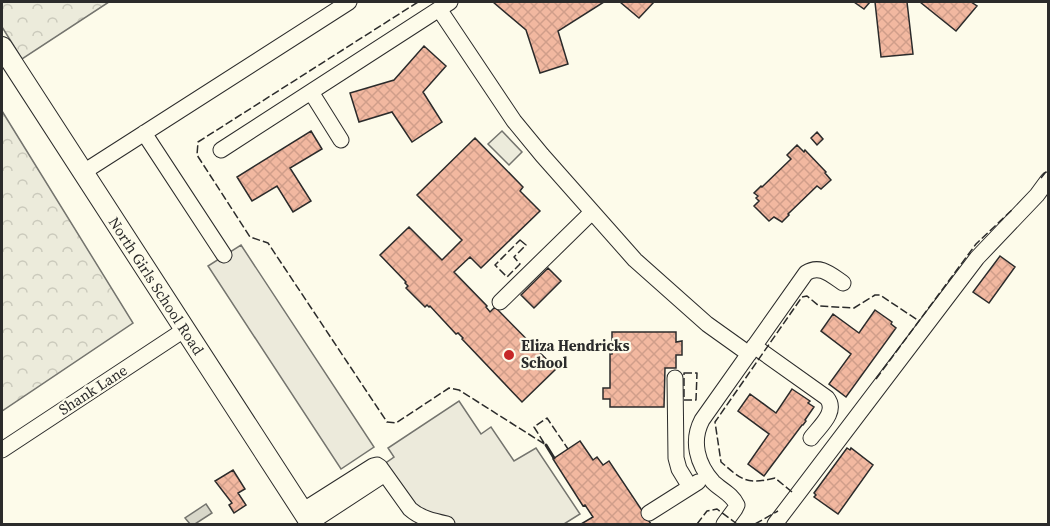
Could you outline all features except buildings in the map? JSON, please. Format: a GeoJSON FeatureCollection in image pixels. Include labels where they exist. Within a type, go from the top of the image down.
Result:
{"type":"FeatureCollection","features":[{"type":"Feature","properties":{"kind":"main road","name":"North Girls School Road"},"geometry":{"type":"LineString","coordinates":[[2,47],[308,520]]}},
{"type":"Feature","properties":{"kind":"street"},"geometry":{"type":"LineString","coordinates":[[82,173],[349,2]]}},
{"type":"Feature","properties":{"kind":"street"},"geometry":{"type":"LineString","coordinates":[[221,150],[445,5],[514,121],[642,267],[708,324],[827,398],[830,402],[830,413],[811,438]]}},
{"type":"Feature","properties":{"kind":"street"},"geometry":{"type":"LineString","coordinates":[[311,92],[341,140]]}},
{"type":"Feature","properties":{"kind":"street"},"geometry":{"type":"LineString","coordinates":[[144,133],[224,255]]}},
{"type":"Feature","properties":{"kind":"street"},"geometry":{"type":"LineString","coordinates":[[775,525],[977,258],[1048,180]]}},
{"type":"Feature","properties":{"kind":"street"},"geometry":{"type":"LineString","coordinates":[[500,302],[592,212]]}},
{"type":"Feature","properties":{"kind":"street"},"geometry":{"type":"LineString","coordinates":[[724,525],[737,505],[732,497],[708,475],[700,459],[696,436],[699,427],[806,273],[815,269],[822,270],[843,282]]}},
{"type":"Feature","properties":{"kind":"street","name":"Shank Lane"},"geometry":{"type":"LineString","coordinates":[[2,450],[184,330]]}},
{"type":"Feature","properties":{"kind":"street"},"geometry":{"type":"LineString","coordinates":[[675,378],[676,458],[690,487]]}},
{"type":"Feature","properties":{"kind":"street"},"geometry":{"type":"LineString","coordinates":[[308,520],[371,471],[416,514],[439,524]]}},
{"type":"Feature","properties":{"kind":"street"},"geometry":{"type":"LineString","coordinates":[[649,513],[708,475]]}},
{"type":"Feature","properties":{"kind":"green space"},"geometry":{"type":"Polygon","coordinates":[[[2,2],[109,2],[22,59],[2,27],[2,2]]]}},
{"type":"Feature","properties":{"kind":"green space"},"geometry":{"type":"Polygon","coordinates":[[[2,111],[133,323],[2,411],[2,111]]]}},
{"type":"Feature","properties":{"kind":"green space"},"geometry":{"type":"Polygon","coordinates":[[[502,131],[522,152],[509,165],[488,144],[502,131]]]}},
{"type":"Feature","properties":{"kind":"shaded area"},"geometry":{"type":"Polygon","coordinates":[[[241,245],[374,447],[341,469],[208,266],[241,245]]]}},
{"type":"Feature","properties":{"kind":"shaded area"},"geometry":{"type":"Polygon","coordinates":[[[459,401],[481,434],[491,427],[514,461],[536,448],[580,514],[564,524],[447,524],[425,518],[380,467],[394,457],[388,448],[459,401]]]}},
{"type":"Feature","properties":{"kind":"shaded area"},"geometry":{"type":"Polygon","coordinates":[[[206,504],[212,513],[195,524],[190,524],[185,518],[206,504]]]}},
{"type":"Feature","properties":{"kind":"fence"},"geometry":{"type":"LineString","coordinates":[[418,2],[198,142],[197,155],[250,237],[268,243],[387,422],[396,423],[449,388],[459,390],[546,445]]}},
{"type":"Feature","properties":{"kind":"fence"},"geometry":{"type":"LineString","coordinates":[[1041,178],[1048,169]]}},
{"type":"Feature","properties":{"kind":"fence"},"geometry":{"type":"LineString","coordinates":[[876,379],[976,244],[1013,209]]}},
{"type":"Feature","properties":{"kind":"fence"},"geometry":{"type":"LineString","coordinates":[[520,240],[526,245],[514,257],[520,264],[507,277],[495,265],[520,240]]}},
{"type":"Feature","properties":{"kind":"fence"},"geometry":{"type":"LineString","coordinates":[[792,492],[775,478],[751,481],[740,477],[721,462],[715,422],[802,297],[807,296],[819,306],[854,308],[875,295],[880,295],[919,321]]}},
{"type":"Feature","properties":{"kind":"fence"},"geometry":{"type":"LineString","coordinates":[[684,373],[697,373],[696,400],[684,400],[684,373]]}},
{"type":"Feature","properties":{"kind":"fence"},"geometry":{"type":"LineString","coordinates":[[544,443],[534,427],[547,418],[568,449]]}},
{"type":"Feature","properties":{"kind":"fence"},"geometry":{"type":"LineString","coordinates":[[697,524],[707,511],[717,509],[737,524]]}},
{"type":"Feature","properties":{"kind":"fence"},"geometry":{"type":"LineString","coordinates":[[755,524],[778,511]]}},
{"type":"Feature","properties":{"kind":"wall"},"geometry":{"type":"LineString","coordinates":[[546,445],[554,458]]}},
{"type":"Feature","properties":{"kind":"place","name":"Eliza Hendricks School"},"geometry":{"type":"Point","coordinates":[509,355]}}]}
